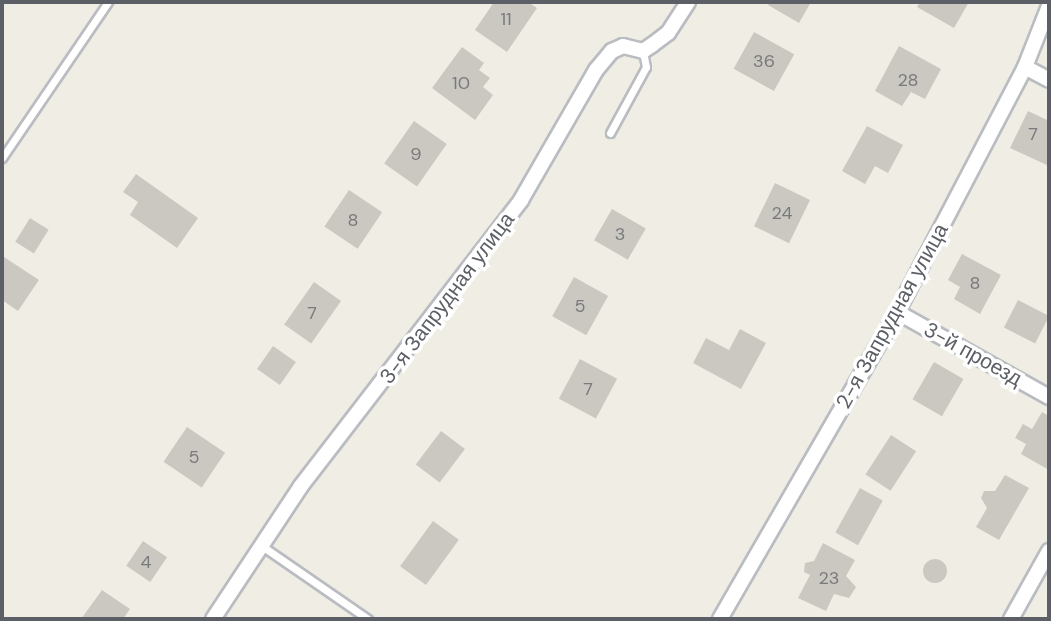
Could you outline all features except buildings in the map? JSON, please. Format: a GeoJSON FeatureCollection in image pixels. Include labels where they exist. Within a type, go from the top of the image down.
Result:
{"type":"FeatureCollection","features":[{"type":"Feature","properties":{"kind":"street"},"geometry":{"type":"LineString","coordinates":[[643,51],[668,33],[688,2]]}},
{"type":"Feature","properties":{"kind":"street","name":"2-я Запрудная улица"},"geometry":{"type":"LineString","coordinates":[[720,619],[897,312],[1025,67],[1049,6]]}},
{"type":"Feature","properties":{"kind":"street","name":"3-я Запрудная улица"},"geometry":{"type":"LineString","coordinates":[[213,619],[260,545],[521,200],[596,70],[612,51],[623,46],[643,51]]}},
{"type":"Feature","properties":{"kind":"street"},"geometry":{"type":"LineString","coordinates":[[1025,67],[1049,80]]}},
{"type":"Feature","properties":{"kind":"street","name":"3-й проезд"},"geometry":{"type":"LineString","coordinates":[[897,312],[1049,397]]}},
{"type":"Feature","properties":{"kind":"street"},"geometry":{"type":"LineString","coordinates":[[1011,619],[1049,551]]}},
{"type":"Feature","properties":{"kind":"lane"},"geometry":{"type":"LineString","coordinates":[[2,158],[108,2]]}},
{"type":"Feature","properties":{"kind":"lane"},"geometry":{"type":"LineString","coordinates":[[610,133],[646,67],[643,51]]}},
{"type":"Feature","properties":{"kind":"lane"},"geometry":{"type":"LineString","coordinates":[[260,545],[368,619]]}}]}
